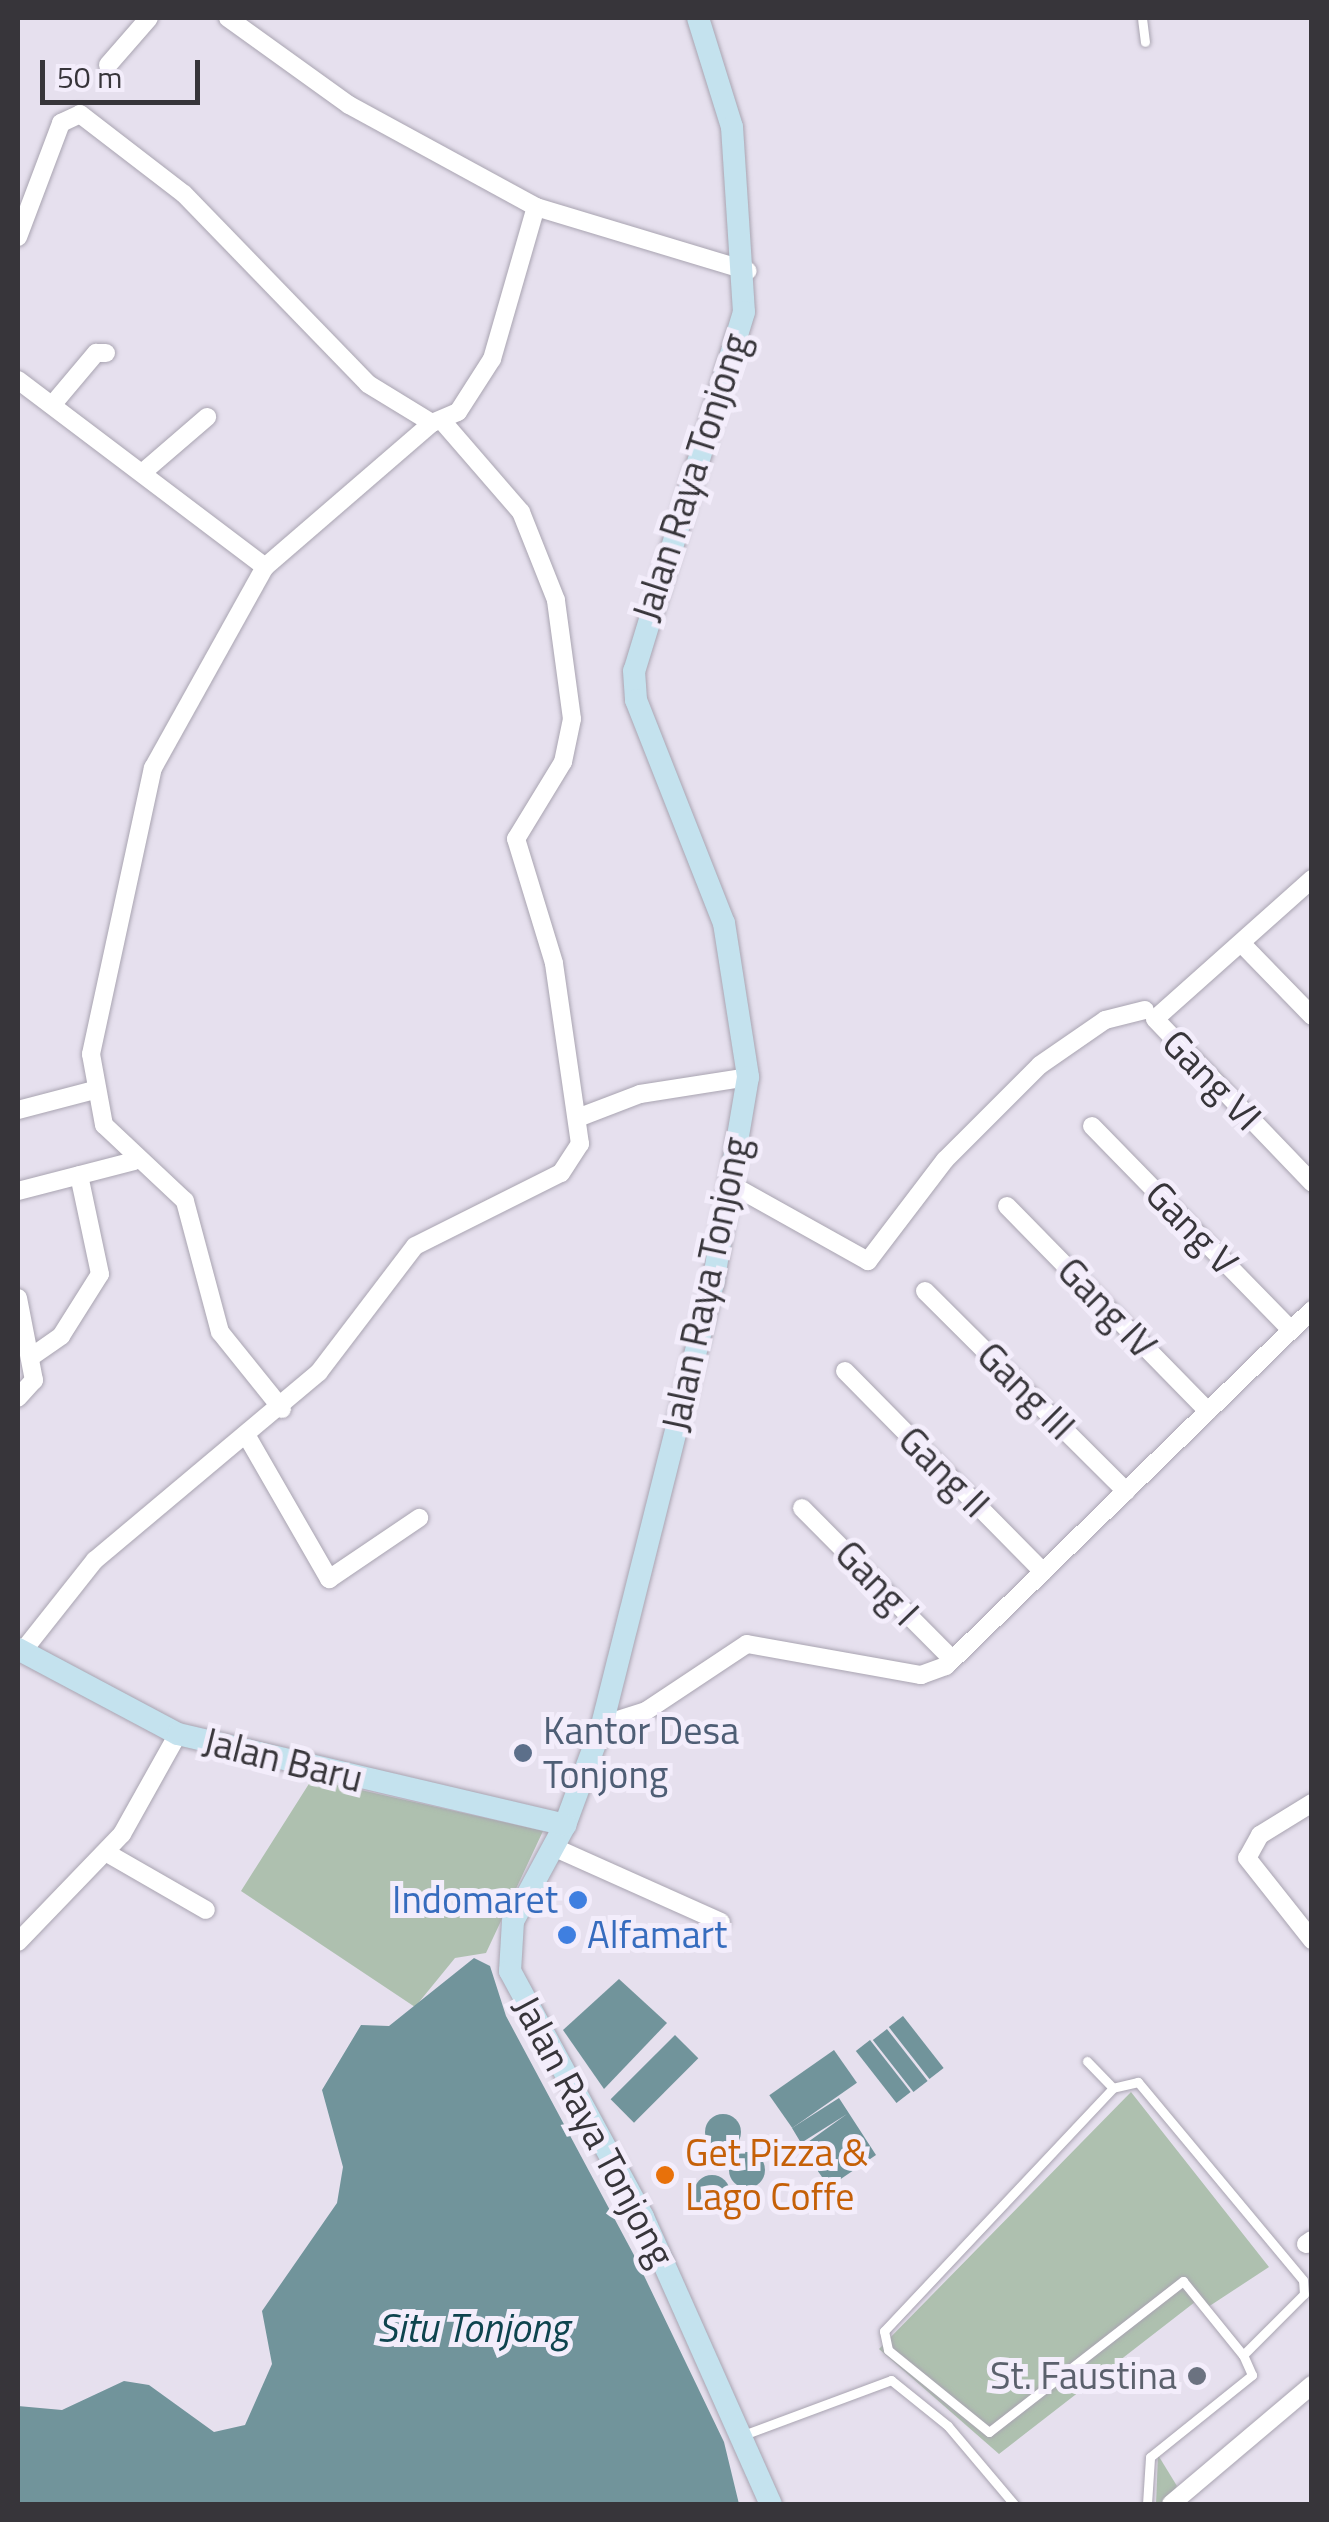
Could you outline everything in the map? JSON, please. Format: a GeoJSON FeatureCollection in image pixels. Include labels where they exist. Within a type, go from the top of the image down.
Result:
{"type":"FeatureCollection","features":[{"type":"Feature","properties":{"kind":"main road","name":"Jalan Raya Tonjong"},"geometry":{"type":"LineString","coordinates":[[698,18],[732,127],[744,312],[634,671],[636,700],[728,939],[748,1078],[732,1185],[602,1725],[565,1825],[513,1921],[510,1970],[746,2434],[771,2504]]}},
{"type":"Feature","properties":{"kind":"main road","name":"Jalan Baru"},"geometry":{"type":"LineString","coordinates":[[20,1650],[178,1734],[565,1825]]}},
{"type":"Feature","properties":{"kind":"street"},"geometry":{"type":"LineString","coordinates":[[108,65],[148,18]]}},
{"type":"Feature","properties":{"kind":"street"},"geometry":{"type":"LineString","coordinates":[[228,18],[349,106],[536,207],[742,269]]}},
{"type":"Feature","properties":{"kind":"street"},"geometry":{"type":"LineString","coordinates":[[18,237],[61,122],[80,114],[184,194],[354,372],[438,422],[522,512],[556,600],[572,719],[563,762],[516,838],[554,963],[566,1076],[580,1117],[580,1144],[561,1173],[415,1246],[282,1409],[95,1560],[20,1650]]}},
{"type":"Feature","properties":{"kind":"street"},"geometry":{"type":"LineString","coordinates":[[282,1409],[220,1332],[185,1202],[134,1162],[104,1125],[94,1090],[90,1054],[117,907],[153,768],[266,567],[438,422],[492,359],[536,207]]}},
{"type":"Feature","properties":{"kind":"street"},"geometry":{"type":"LineString","coordinates":[[53,404],[96,352],[106,353]]}},
{"type":"Feature","properties":{"kind":"street"},"geometry":{"type":"LineString","coordinates":[[18,380],[266,567]]}},
{"type":"Feature","properties":{"kind":"street"},"geometry":{"type":"LineString","coordinates":[[142,473],[207,417]]}},
{"type":"Feature","properties":{"kind":"street"},"geometry":{"type":"LineString","coordinates":[[732,1185],[868,1261],[945,1160],[1040,1065],[1105,1020],[1150,1014],[1243,946],[1312,879]]}},
{"type":"Feature","properties":{"kind":"street"},"geometry":{"type":"LineString","coordinates":[[1243,946],[1312,1016]]}},
{"type":"Feature","properties":{"kind":"street","name":"Gang VI"},"geometry":{"type":"LineString","coordinates":[[1150,1014],[1312,1183]]}},
{"type":"Feature","properties":{"kind":"street"},"geometry":{"type":"LineString","coordinates":[[580,1117],[640,1094],[748,1078]]}},
{"type":"Feature","properties":{"kind":"street"},"geometry":{"type":"LineString","coordinates":[[18,1110],[94,1090]]}},
{"type":"Feature","properties":{"kind":"street","name":"Gang V"},"geometry":{"type":"LineString","coordinates":[[1092,1126],[1291,1330]]}},
{"type":"Feature","properties":{"kind":"street"},"geometry":{"type":"LineString","coordinates":[[18,1191],[134,1162]]}},
{"type":"Feature","properties":{"kind":"street"},"geometry":{"type":"LineString","coordinates":[[31,1357],[61,1336],[100,1274],[78,1175]]}},
{"type":"Feature","properties":{"kind":"street","name":"Gang IV"},"geometry":{"type":"LineString","coordinates":[[1007,1206],[1208,1411]]}},
{"type":"Feature","properties":{"kind":"street","name":"Gang III"},"geometry":{"type":"LineString","coordinates":[[925,1291],[1126,1491]]}},
{"type":"Feature","properties":{"kind":"street"},"geometry":{"type":"LineString","coordinates":[[18,1298],[34,1380],[18,1398]]}},
{"type":"Feature","properties":{"kind":"street"},"geometry":{"type":"LineString","coordinates":[[602,1725],[646,1712],[747,1644],[921,1675],[952,1658],[1312,1310]]}},
{"type":"Feature","properties":{"kind":"street","name":"Gang II"},"geometry":{"type":"LineString","coordinates":[[845,1372],[1043,1572]]}},
{"type":"Feature","properties":{"kind":"street"},"geometry":{"type":"LineString","coordinates":[[248,1438],[329,1579],[419,1518]]}},
{"type":"Feature","properties":{"kind":"street","name":"Gang I"},"geometry":{"type":"LineString","coordinates":[[802,1508],[952,1658]]}},
{"type":"Feature","properties":{"kind":"street"},"geometry":{"type":"LineString","coordinates":[[18,1942],[106,1853],[178,1734]]}},
{"type":"Feature","properties":{"kind":"street"},"geometry":{"type":"LineString","coordinates":[[1312,1803],[1260,1835],[1247,1858],[1312,1940]]}},
{"type":"Feature","properties":{"kind":"street"},"geometry":{"type":"LineString","coordinates":[[553,1847],[722,1922]]}},
{"type":"Feature","properties":{"kind":"street"},"geometry":{"type":"LineString","coordinates":[[106,1853],[206,1910]]}},
{"type":"Feature","properties":{"kind":"street"},"geometry":{"type":"LineString","coordinates":[[1170,2504],[1312,2385]]}},
{"type":"Feature","properties":{"kind":"lane"},"geometry":{"type":"LineString","coordinates":[[1142,18],[1145,42]]}},
{"type":"Feature","properties":{"kind":"lane"},"geometry":{"type":"LineString","coordinates":[[1087,2061],[1114,2088]]}},
{"type":"Feature","properties":{"kind":"lane"},"geometry":{"type":"LineString","coordinates":[[1136,2504],[1147,2502],[1150,2457],[1252,2374],[1243,2356],[1183,2281],[989,2432],[884,2344],[884,2331],[1114,2088],[1138,2082],[1302,2280],[1299,2307],[1243,2356]]}},
{"type":"Feature","properties":{"kind":"lane"},"geometry":{"type":"LineString","coordinates":[[746,2434],[891,2380],[948,2426],[1014,2504]]}},
{"type":"Feature","properties":{"kind":"green space"},"geometry":{"type":"Polygon","coordinates":[[[312,1779],[543,1831],[486,1953],[455,1958],[415,2007],[241,1891],[312,1779]]]}},
{"type":"Feature","properties":{"kind":"green space"},"geometry":{"type":"Polygon","coordinates":[[[1131,2092],[1269,2267],[1205,2309],[1195,2302],[999,2454],[879,2349],[1131,2092]]]}},
{"type":"Feature","properties":{"kind":"green space"},"geometry":{"type":"Polygon","coordinates":[[[1158,2455],[1177,2486],[1167,2504],[1156,2504],[1158,2455]]]}},
{"type":"Feature","properties":{"kind":"water","name":"Situ Tonjong"},"geometry":{"type":"Polygon","coordinates":[[[474,1958],[490,1966],[506,2016],[635,2257],[724,2442],[739,2504],[18,2504],[18,2406],[62,2410],[124,2381],[149,2385],[214,2432],[245,2425],[272,2364],[262,2311],[337,2203],[343,2167],[322,2090],[361,2025],[389,2026],[474,1958]]]}},
{"type":"Feature","properties":{"kind":"water"},"geometry":{"type":"Polygon","coordinates":[[[619,1979],[667,2023],[604,2089],[563,2030],[619,1979]]]}},
{"type":"Feature","properties":{"kind":"water"},"geometry":{"type":"Polygon","coordinates":[[[903,2016],[944,2068],[929,2079],[889,2027],[903,2016]]]}},
{"type":"Feature","properties":{"kind":"water"},"geometry":{"type":"Polygon","coordinates":[[[887,2029],[928,2081],[913,2092],[873,2040],[887,2029]]]}},
{"type":"Feature","properties":{"kind":"water"},"geometry":{"type":"Polygon","coordinates":[[[675,2035],[698,2058],[634,2123],[611,2099],[675,2035]]]}},
{"type":"Feature","properties":{"kind":"water"},"geometry":{"type":"Polygon","coordinates":[[[870,2040],[911,2092],[896,2103],[856,2051],[870,2040]]]}},
{"type":"Feature","properties":{"kind":"water"},"geometry":{"type":"Polygon","coordinates":[[[834,2050],[857,2083],[792,2128],[769,2095],[834,2050]]]}},
{"type":"Feature","properties":{"kind":"water"},"geometry":{"type":"Polygon","coordinates":[[[839,2098],[876,2155],[829,2187],[801,2147],[847,2114],[801,2143],[792,2128],[839,2098]]]}},
{"type":"Feature","properties":{"kind":"water"},"geometry":{"type":"Polygon","coordinates":[[[723,2114],[736,2119],[741,2132],[736,2145],[723,2150],[710,2145],[705,2132],[710,2119],[723,2114]]]}},
{"type":"Feature","properties":{"kind":"water"},"geometry":{"type":"Polygon","coordinates":[[[747,2152],[760,2157],[765,2170],[760,2183],[747,2188],[734,2183],[729,2170],[734,2157],[747,2152]]]}},
{"type":"Feature","properties":{"kind":"water"},"geometry":{"type":"Polygon","coordinates":[[[712,2175],[725,2180],[730,2193],[725,2206],[712,2211],[699,2206],[694,2193],[699,2180],[712,2175]]]}},
{"type":"Feature","properties":{"kind":"place","name":"Kantor Desa Tonjong"},"geometry":{"type":"Point","coordinates":[523,1753]}},
{"type":"Feature","properties":{"kind":"place","name":"Indomaret"},"geometry":{"type":"Point","coordinates":[578,1900]}},
{"type":"Feature","properties":{"kind":"place","name":"Alfamart"},"geometry":{"type":"Point","coordinates":[567,1935]}},
{"type":"Feature","properties":{"kind":"place","name":"Get Pizza & Lago Coffe"},"geometry":{"type":"Point","coordinates":[665,2175]}},
{"type":"Feature","properties":{"kind":"place","name":"St. Faustina"},"geometry":{"type":"Point","coordinates":[1197,2376]}}]}
